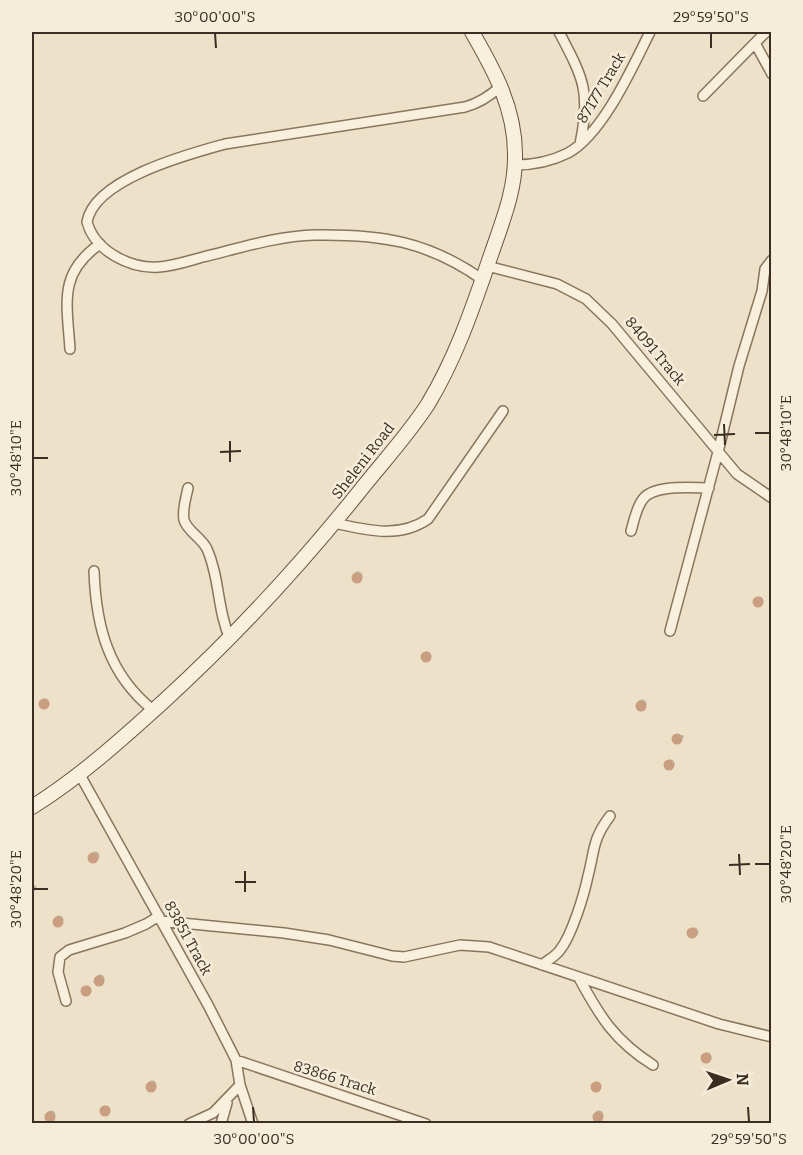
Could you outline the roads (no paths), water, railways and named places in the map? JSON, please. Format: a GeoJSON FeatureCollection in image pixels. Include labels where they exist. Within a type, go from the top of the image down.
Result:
{"type":"FeatureCollection","features":[{"type":"Feature","properties":{"kind":"street","name":"Sheleni Road"},"geometry":{"type":"LineString","coordinates":[[32,807],[80,775],[230,639],[273,594],[334,523],[426,406],[452,360],[483,280],[510,198],[515,165],[513,127],[501,86],[472,32]]}},
{"type":"Feature","properties":{"kind":"street"},"geometry":{"type":"LineString","coordinates":[[559,32],[575,63],[585,91],[586,116],[580,144]]}},
{"type":"Feature","properties":{"kind":"street","name":"87177 Track"},"geometry":{"type":"LineString","coordinates":[[515,165],[540,163],[569,152],[590,135],[611,105],[650,32]]}},
{"type":"Feature","properties":{"kind":"street"},"geometry":{"type":"LineString","coordinates":[[703,96],[766,32]]}},
{"type":"Feature","properties":{"kind":"street"},"geometry":{"type":"LineString","coordinates":[[755,43],[771,74]]}},
{"type":"Feature","properties":{"kind":"street"},"geometry":{"type":"LineString","coordinates":[[483,280],[439,253],[415,244],[386,239],[314,235],[286,237],[173,265],[158,267],[134,265],[99,244],[89,231],[87,222],[92,209],[121,182],[161,164],[225,144],[465,107],[488,98],[501,86]]}},
{"type":"Feature","properties":{"kind":"street"},"geometry":{"type":"LineString","coordinates":[[70,348],[69,281],[78,263],[99,244]]}},
{"type":"Feature","properties":{"kind":"street"},"geometry":{"type":"LineString","coordinates":[[670,631],[739,366],[762,291],[765,269],[771,260]]}},
{"type":"Feature","properties":{"kind":"street","name":"84091 Track"},"geometry":{"type":"LineString","coordinates":[[487,266],[557,284],[586,299],[612,324],[737,474],[771,498]]}},
{"type":"Feature","properties":{"kind":"street"},"geometry":{"type":"LineString","coordinates":[[334,523],[383,532],[408,530],[419,525],[428,519],[503,411]]}},
{"type":"Feature","properties":{"kind":"street"},"geometry":{"type":"LineString","coordinates":[[188,488],[183,510],[185,524],[201,540],[208,551],[216,576],[222,621],[230,639]]}},
{"type":"Feature","properties":{"kind":"street"},"geometry":{"type":"LineString","coordinates":[[630,531],[643,500],[652,492],[664,489],[709,488]]}},
{"type":"Feature","properties":{"kind":"street"},"geometry":{"type":"LineString","coordinates":[[94,571],[99,627],[105,644],[131,690],[153,710]]}},
{"type":"Feature","properties":{"kind":"street","name":"83851 Track"},"geometry":{"type":"LineString","coordinates":[[80,775],[208,1005],[236,1060],[240,1085],[253,1124]]}},
{"type":"Feature","properties":{"kind":"street"},"geometry":{"type":"LineString","coordinates":[[542,964],[560,951],[568,936],[588,879],[597,836],[610,816]]}},
{"type":"Feature","properties":{"kind":"street"},"geometry":{"type":"LineString","coordinates":[[66,1000],[58,972],[60,957],[69,950],[160,918],[329,940],[392,956],[404,957],[460,945],[475,945],[500,950],[719,1024],[771,1037]]}},
{"type":"Feature","properties":{"kind":"street"},"geometry":{"type":"LineString","coordinates":[[579,978],[592,1003],[618,1039],[627,1048],[653,1065]]}},
{"type":"Feature","properties":{"kind":"street","name":"83866 Track"},"geometry":{"type":"LineString","coordinates":[[236,1060],[426,1124]]}},
{"type":"Feature","properties":{"kind":"street"},"geometry":{"type":"LineString","coordinates":[[189,1124],[213,1113],[240,1085]]}},
{"type":"Feature","properties":{"kind":"street"},"geometry":{"type":"LineString","coordinates":[[220,1124],[228,1099]]}}]}
